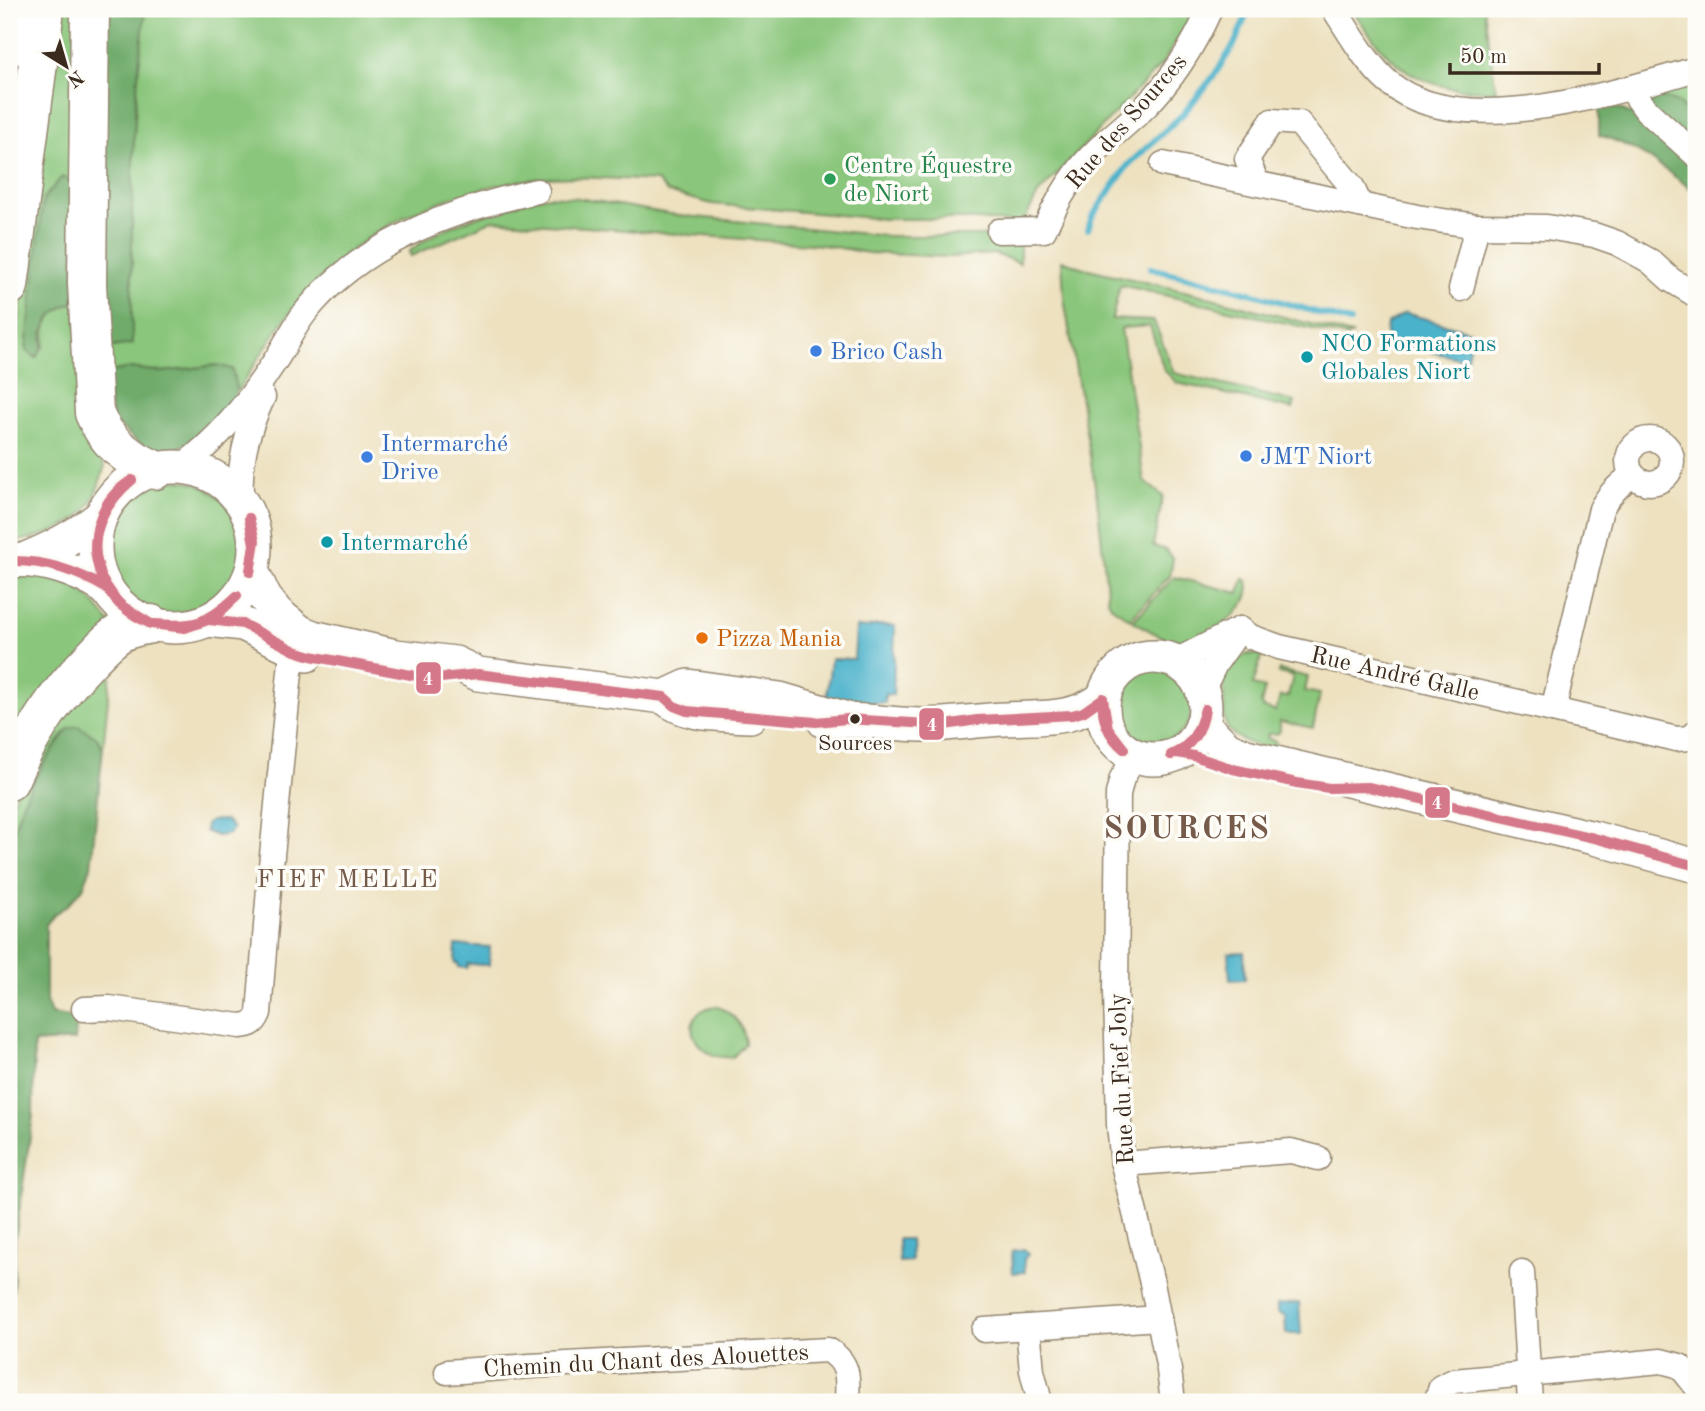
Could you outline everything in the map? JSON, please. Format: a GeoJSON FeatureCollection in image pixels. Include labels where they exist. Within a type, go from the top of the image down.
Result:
{"type":"FeatureCollection","features":[{"type":"Feature","properties":{"kind":"main road"},"geometry":{"type":"LineString","coordinates":[[9,47],[16,9]]}},
{"type":"Feature","properties":{"kind":"main road"},"geometry":{"type":"LineString","coordinates":[[9,198],[34,9]]}},
{"type":"Feature","properties":{"kind":"main road"},"geometry":{"type":"LineString","coordinates":[[9,286],[45,9]]}},
{"type":"Feature","properties":{"kind":"main road"},"geometry":{"type":"LineString","coordinates":[[90,9],[87,284],[93,413],[101,430],[113,444],[138,462],[168,469],[199,471],[216,478],[230,489],[242,504],[250,520],[254,538],[252,571],[234,601],[209,620]]}},
{"type":"Feature","properties":{"kind":"main road"},"geometry":{"type":"LineString","coordinates":[[16,561],[51,549],[85,529],[100,517],[120,488],[136,477],[168,469]]}},
{"type":"Feature","properties":{"kind":"main road"},"geometry":{"type":"LineString","coordinates":[[100,517],[95,538],[99,574],[107,589],[126,611],[151,624]]}},
{"type":"Feature","properties":{"kind":"main road"},"geometry":{"type":"LineString","coordinates":[[16,561],[69,569],[107,589]]}},
{"type":"Feature","properties":{"kind":"main road"},"geometry":{"type":"LineString","coordinates":[[252,571],[265,598],[277,613],[300,632],[396,656],[455,663],[478,674]]}},
{"type":"Feature","properties":{"kind":"main road"},"geometry":{"type":"LineString","coordinates":[[9,781],[25,745],[59,695],[84,666],[122,631],[151,624],[180,627],[209,620],[243,624],[295,651],[330,661],[432,679],[478,674],[664,697],[688,686],[780,699],[847,719],[944,725],[1003,733],[1084,733],[1124,746],[1152,759],[1177,753],[1297,783],[1329,788],[1368,787]]}},
{"type":"Feature","properties":{"kind":"main road"},"geometry":{"type":"LineString","coordinates":[[1124,746],[1105,724],[1103,698],[1110,680],[1127,664],[1149,656],[1163,657],[1176,661],[1196,679],[1202,691],[1205,713],[1202,724],[1196,736],[1177,753]]}},
{"type":"Feature","properties":{"kind":"main road"},"geometry":{"type":"LineString","coordinates":[[944,725],[977,720],[1072,715],[1083,712],[1103,698]]}},
{"type":"Feature","properties":{"kind":"main road"},"geometry":{"type":"LineString","coordinates":[[1202,724],[1217,741],[1236,752],[1331,775],[1368,787],[1581,835],[1696,866]]}},
{"type":"Feature","properties":{"kind":"street","name":"Rue des Sources"},"geometry":{"type":"LineString","coordinates":[[999,230],[1044,230],[1059,198],[1077,173],[1101,146],[1146,105],[1179,67],[1210,9]]}},
{"type":"Feature","properties":{"kind":"street"},"geometry":{"type":"LineString","coordinates":[[1334,9],[1387,81],[1411,97],[1434,106],[1474,110],[1577,102],[1696,69]]}},
{"type":"Feature","properties":{"kind":"street"},"geometry":{"type":"LineString","coordinates":[[1630,88],[1646,110],[1696,155]]}},
{"type":"Feature","properties":{"kind":"street"},"geometry":{"type":"LineString","coordinates":[[1257,183],[1247,159],[1272,121],[1299,123],[1352,187],[1360,205]]}},
{"type":"Feature","properties":{"kind":"street"},"geometry":{"type":"LineString","coordinates":[[1163,164],[1417,217],[1477,226],[1547,227],[1594,235],[1617,243],[1650,261],[1671,280],[1696,295]]}},
{"type":"Feature","properties":{"kind":"street"},"geometry":{"type":"LineString","coordinates":[[168,469],[209,446],[226,428],[274,363],[306,312],[345,273],[421,227],[449,215],[489,201],[537,191]]}},
{"type":"Feature","properties":{"kind":"street"},"geometry":{"type":"LineString","coordinates":[[1461,289],[1477,226]]}},
{"type":"Feature","properties":{"kind":"street"},"geometry":{"type":"LineString","coordinates":[[242,504],[239,485],[245,443],[251,422],[268,388],[274,363]]}},
{"type":"Feature","properties":{"kind":"street"},"geometry":{"type":"LineString","coordinates":[[1553,710],[1601,509],[1606,498],[1632,475]]}},
{"type":"Feature","properties":{"kind":"street"},"geometry":{"type":"LineString","coordinates":[[1176,661],[1241,629]]}},
{"type":"Feature","properties":{"kind":"street"},"geometry":{"type":"LineString","coordinates":[[1202,691],[1215,664],[1241,629]]}},
{"type":"Feature","properties":{"kind":"street","name":"Rue André Galle"},"geometry":{"type":"LineString","coordinates":[[1241,629],[1251,637],[1279,647],[1676,739],[1689,738],[1696,732]]}},
{"type":"Feature","properties":{"kind":"street"},"geometry":{"type":"LineString","coordinates":[[84,1009],[109,1008],[240,1026],[250,1025],[256,1019],[259,1013],[291,662],[295,651]]}},
{"type":"Feature","properties":{"kind":"street","name":"Rue du Fief Joly"},"geometry":{"type":"LineString","coordinates":[[1124,746],[1118,794],[1119,1125],[1123,1164],[1159,1318],[1173,1402]]}},
{"type":"Feature","properties":{"kind":"street"},"geometry":{"type":"LineString","coordinates":[[1123,1164],[1291,1151],[1318,1158]]}},
{"type":"Feature","properties":{"kind":"street"},"geometry":{"type":"LineString","coordinates":[[1522,1272],[1530,1402]]}},
{"type":"Feature","properties":{"kind":"street"},"geometry":{"type":"LineString","coordinates":[[984,1330],[1159,1318]]}},
{"type":"Feature","properties":{"kind":"street"},"geometry":{"type":"LineString","coordinates":[[1028,1327],[1032,1371],[1040,1402]]}},
{"type":"Feature","properties":{"kind":"street","name":"Chemin du Chant des Alouettes"},"geometry":{"type":"LineString","coordinates":[[447,1372],[828,1350],[840,1357],[846,1369],[847,1402]]}},
{"type":"Feature","properties":{"kind":"street"},"geometry":{"type":"LineString","coordinates":[[1436,1402],[1438,1392],[1447,1383],[1528,1372],[1668,1362],[1679,1366],[1696,1386]]}},
{"type":"Feature","properties":{"kind":"green space"},"geometry":{"type":"Polygon","coordinates":[[[60,9],[81,9],[73,181],[34,286],[26,350],[44,347],[47,324],[54,313],[75,302],[87,439],[105,466],[92,501],[78,517],[50,533],[9,541],[9,397],[60,9]]]}},
{"type":"Feature","properties":{"kind":"green space"},"geometry":{"type":"Polygon","coordinates":[[[101,9],[146,9],[134,134],[132,344],[105,348],[101,9]]]}},
{"type":"Feature","properties":{"kind":"green space","name":"Centre Équestre de Niort"},"geometry":{"type":"Polygon","coordinates":[[[146,9],[1192,9],[1189,21],[1162,64],[1038,194],[1023,223],[960,219],[884,219],[712,204],[667,192],[657,181],[565,177],[502,184],[440,202],[410,215],[355,248],[330,268],[297,304],[237,392],[232,369],[217,365],[162,372],[130,368],[105,373],[105,348],[132,344],[134,134],[146,9]]]}},
{"type":"Feature","properties":{"kind":"green space"},"geometry":{"type":"Polygon","coordinates":[[[1352,9],[1484,9],[1496,91],[1447,87],[1411,73],[1381,48],[1352,9]]]}},
{"type":"Feature","properties":{"kind":"green space"},"geometry":{"type":"Polygon","coordinates":[[[1696,83],[1696,121],[1678,103],[1658,96],[1696,83]]]}},
{"type":"Feature","properties":{"kind":"green space"},"geometry":{"type":"Polygon","coordinates":[[[1658,96],[1678,103],[1696,121],[1696,193],[1638,152],[1599,135],[1599,106],[1617,108],[1635,115],[1658,96]]]}},
{"type":"Feature","properties":{"kind":"green space"},"geometry":{"type":"Polygon","coordinates":[[[62,177],[73,181],[75,302],[62,308],[47,322],[43,331],[43,345],[36,358],[26,350],[43,199],[62,177]]]}},
{"type":"Feature","properties":{"kind":"green space"},"geometry":{"type":"Polygon","coordinates":[[[549,196],[578,198],[676,215],[887,236],[1020,236],[1020,263],[995,254],[949,257],[868,253],[823,245],[493,220],[411,256],[409,252],[453,225],[549,196]]]}},
{"type":"Feature","properties":{"kind":"green space"},"geometry":{"type":"Polygon","coordinates":[[[1062,260],[1084,268],[1197,294],[1352,335],[1347,337],[1120,285],[1112,319],[1154,321],[1174,373],[1295,402],[1293,409],[1177,383],[1164,370],[1150,326],[1121,328],[1144,481],[1163,496],[1153,546],[1166,550],[1173,558],[1170,576],[1130,619],[1112,607],[1108,600],[1097,498],[1064,298],[1062,260]]]}},
{"type":"Feature","properties":{"kind":"green space"},"geometry":{"type":"Polygon","coordinates":[[[217,365],[232,369],[237,392],[210,425],[186,444],[173,450],[160,451],[146,447],[112,419],[105,373],[130,368],[162,372],[217,365]]]}},
{"type":"Feature","properties":{"kind":"green space"},"geometry":{"type":"Polygon","coordinates":[[[174,480],[200,486],[222,500],[236,522],[242,548],[236,574],[222,596],[200,610],[174,616],[148,610],[126,596],[112,574],[106,548],[112,522],[126,500],[148,486],[174,480]]]}},
{"type":"Feature","properties":{"kind":"green space"},"geometry":{"type":"Polygon","coordinates":[[[9,577],[53,579],[75,588],[93,602],[112,626],[9,760],[9,577]]]}},
{"type":"Feature","properties":{"kind":"green space"},"geometry":{"type":"Polygon","coordinates":[[[1174,577],[1239,593],[1244,578],[1248,582],[1248,592],[1245,602],[1217,629],[1194,640],[1178,642],[1158,635],[1133,621],[1174,577]]]}},
{"type":"Feature","properties":{"kind":"green space"},"geometry":{"type":"Polygon","coordinates":[[[1247,654],[1262,655],[1253,685],[1265,688],[1261,704],[1263,708],[1276,711],[1280,696],[1288,697],[1293,676],[1278,673],[1279,670],[1308,677],[1305,691],[1320,694],[1313,728],[1280,721],[1280,731],[1277,734],[1268,734],[1267,738],[1276,742],[1278,751],[1241,740],[1232,734],[1225,722],[1225,674],[1232,664],[1247,654]]]}},
{"type":"Feature","properties":{"kind":"green space"},"geometry":{"type":"Polygon","coordinates":[[[112,661],[103,748],[89,733],[69,728],[45,761],[25,797],[13,832],[9,899],[9,818],[24,774],[50,733],[112,661]]]}},
{"type":"Feature","properties":{"kind":"green space"},"geometry":{"type":"Polygon","coordinates":[[[1155,669],[1169,672],[1181,680],[1189,692],[1192,706],[1189,720],[1181,732],[1169,740],[1155,743],[1141,740],[1129,732],[1121,720],[1118,706],[1121,692],[1129,680],[1141,672],[1155,669]]]}},
{"type":"Feature","properties":{"kind":"green space"},"geometry":{"type":"Polygon","coordinates":[[[78,726],[97,738],[103,748],[91,867],[83,888],[67,906],[54,914],[46,925],[46,1001],[51,1014],[77,1018],[75,1040],[34,1043],[33,1116],[15,1239],[13,1292],[9,1308],[9,899],[13,832],[31,785],[45,761],[69,728],[78,726]]]}},
{"type":"Feature","properties":{"kind":"green space"},"geometry":{"type":"Polygon","coordinates":[[[716,1006],[733,1016],[745,1037],[745,1044],[733,1057],[708,1052],[699,1045],[694,1036],[692,1026],[695,1017],[703,1010],[716,1006]]]}},
{"type":"Feature","properties":{"kind":"water"},"geometry":{"type":"Polygon","coordinates":[[[1405,313],[1473,332],[1466,360],[1390,342],[1386,334],[1387,324],[1405,313]]]}},
{"type":"Feature","properties":{"kind":"water"},"geometry":{"type":"Polygon","coordinates":[[[895,626],[893,695],[885,694],[885,703],[826,700],[831,659],[854,659],[856,627],[895,626]]]}},
{"type":"Feature","properties":{"kind":"water"},"geometry":{"type":"Polygon","coordinates":[[[221,820],[233,828],[229,834],[217,836],[205,831],[206,824],[221,820]]]}},
{"type":"Feature","properties":{"kind":"water"},"geometry":{"type":"Polygon","coordinates":[[[456,945],[490,947],[489,965],[468,964],[467,968],[458,967],[458,963],[455,963],[456,945]]]}},
{"type":"Feature","properties":{"kind":"water"},"geometry":{"type":"Polygon","coordinates":[[[1244,952],[1245,979],[1230,980],[1228,953],[1244,952]]]}},
{"type":"Feature","properties":{"kind":"water"},"geometry":{"type":"Polygon","coordinates":[[[898,1239],[910,1239],[911,1261],[899,1262],[898,1239]]]}},
{"type":"Feature","properties":{"kind":"water"},"geometry":{"type":"Polygon","coordinates":[[[1024,1249],[1028,1254],[1024,1259],[1025,1272],[1013,1273],[1012,1251],[1024,1249]]]}},
{"type":"Feature","properties":{"kind":"water"},"geometry":{"type":"Polygon","coordinates":[[[1299,1303],[1301,1334],[1286,1334],[1285,1316],[1277,1313],[1277,1305],[1299,1303]]]}},
{"type":"Feature","properties":{"kind":"waterway"},"geometry":{"type":"LineString","coordinates":[[1088,229],[1092,217],[1128,165],[1183,114],[1213,77],[1234,45],[1249,9]]}},
{"type":"Feature","properties":{"kind":"waterway"},"geometry":{"type":"LineString","coordinates":[[1150,268],[1350,322]]}},
{"type":"Feature","properties":{"kind":"transit line","name":"4"},"geometry":{"type":"LineString","coordinates":[[101,576],[96,549],[99,522],[111,498],[132,480]]}},
{"type":"Feature","properties":{"kind":"transit line","name":"4"},"geometry":{"type":"LineString","coordinates":[[101,576],[95,551],[98,528],[112,502],[132,480]]}},
{"type":"Feature","properties":{"kind":"transit line","name":"4"},"geometry":{"type":"LineString","coordinates":[[249,518],[255,541],[250,572]]}},
{"type":"Feature","properties":{"kind":"transit line","name":"4"},"geometry":{"type":"LineString","coordinates":[[249,518],[254,544],[250,572]]}},
{"type":"Feature","properties":{"kind":"transit line","name":"4"},"geometry":{"type":"LineString","coordinates":[[9,561],[60,567],[107,589]]}},
{"type":"Feature","properties":{"kind":"transit line","name":"4"},"geometry":{"type":"LineString","coordinates":[[101,578],[119,604],[151,624]]}},
{"type":"Feature","properties":{"kind":"transit line","name":"4"},"geometry":{"type":"LineString","coordinates":[[101,578],[122,606],[151,624]]}},
{"type":"Feature","properties":{"kind":"transit line","name":"4"},"geometry":{"type":"LineString","coordinates":[[151,624],[178,625],[198,622],[207,619],[237,596]]}},
{"type":"Feature","properties":{"kind":"transit line","name":"4"},"geometry":{"type":"LineString","coordinates":[[151,624],[185,628],[214,618],[237,596]]}},
{"type":"Feature","properties":{"kind":"transit line","name":"4"},"geometry":{"type":"LineString","coordinates":[[209,620],[243,624],[295,651],[311,656],[432,679],[478,674],[664,697],[674,706],[687,711],[816,722],[847,719],[945,725],[977,720],[1072,715],[1083,712],[1103,698]]}},
{"type":"Feature","properties":{"kind":"transit line","name":"4"},"geometry":{"type":"LineString","coordinates":[[1103,699],[1108,728],[1124,749]]}},
{"type":"Feature","properties":{"kind":"transit line","name":"4"},"geometry":{"type":"LineString","coordinates":[[1103,699],[1107,726],[1124,749]]}},
{"type":"Feature","properties":{"kind":"transit line","name":"4"},"geometry":{"type":"LineString","coordinates":[[1171,755],[1184,747],[1194,736],[1205,709]]}},
{"type":"Feature","properties":{"kind":"transit line","name":"4"},"geometry":{"type":"LineString","coordinates":[[1171,755],[1195,737],[1202,724],[1205,709]]}},
{"type":"Feature","properties":{"kind":"transit line","name":"4"},"geometry":{"type":"LineString","coordinates":[[1177,753],[1297,783],[1329,788],[1368,787],[1594,838],[1696,866]]}},
{"type":"Feature","properties":{"kind":"place","name":"Centre Équestre de Niort"},"geometry":{"type":"Point","coordinates":[830,179]}},
{"type":"Feature","properties":{"kind":"place","name":"Brico Cash"},"geometry":{"type":"Point","coordinates":[816,351]}},
{"type":"Feature","properties":{"kind":"place","name":"NCO Formations Globales Niort"},"geometry":{"type":"Point","coordinates":[1307,357]}},
{"type":"Feature","properties":{"kind":"place","name":"JMT Niort"},"geometry":{"type":"Point","coordinates":[1246,456]}},
{"type":"Feature","properties":{"kind":"place","name":"Intermarché Drive"},"geometry":{"type":"Point","coordinates":[367,457]}},
{"type":"Feature","properties":{"kind":"place","name":"Intermarché"},"geometry":{"type":"Point","coordinates":[327,542]}},
{"type":"Feature","properties":{"kind":"place","name":"Pizza Mania"},"geometry":{"type":"Point","coordinates":[702,638]}},
{"type":"Feature","properties":{"kind":"place","name":"Sources"},"geometry":{"type":"Point","coordinates":[855,719]}},
{"type":"Feature","properties":{"kind":"district","name":"SOURCES"},"geometry":{"type":"Point","coordinates":[1187,827]}},
{"type":"Feature","properties":{"kind":"district","name":"FIEF MELLE"},"geometry":{"type":"Point","coordinates":[348,878]}}]}
